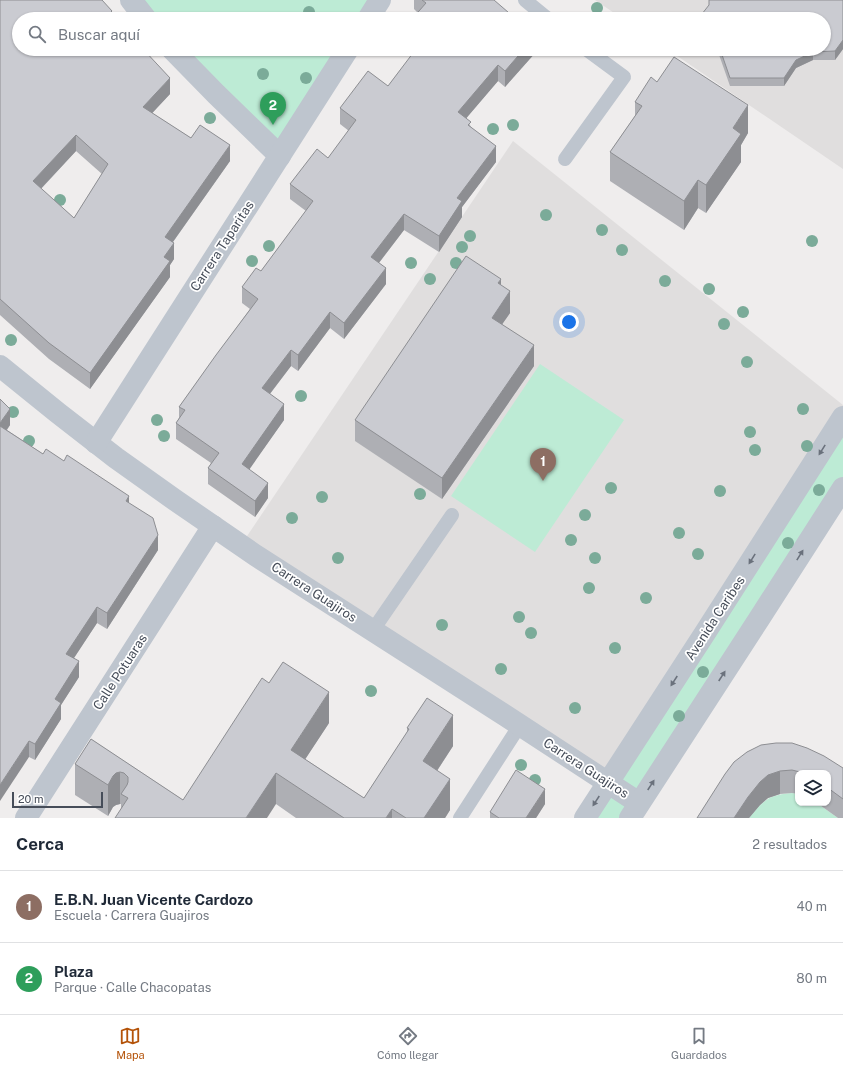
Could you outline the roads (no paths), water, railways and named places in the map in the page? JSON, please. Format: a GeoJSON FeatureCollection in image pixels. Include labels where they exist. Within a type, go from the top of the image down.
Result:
{"type":"FeatureCollection","features":[{"type":"Feature","properties":{"kind":"street"},"geometry":{"type":"LineString","coordinates":[[131,0],[140,12]]}},
{"type":"Feature","properties":{"kind":"street"},"geometry":{"type":"LineString","coordinates":[[372,12],[380,0]]}},
{"type":"Feature","properties":{"kind":"street"},"geometry":{"type":"LineString","coordinates":[[179,56],[280,156]]}},
{"type":"Feature","properties":{"kind":"street","name":"Carrera Taparitas"},"geometry":{"type":"LineString","coordinates":[[96,443],[344,56]]}},
{"type":"Feature","properties":{"kind":"street","name":"Carrera Guajiros"},"geometry":{"type":"LineString","coordinates":[[0,366],[96,443],[175,500],[255,555],[374,630],[608,783],[635,811]]}},
{"type":"Feature","properties":{"kind":"street","name":"Avenida Caribes"},"geometry":{"type":"LineString","coordinates":[[585,818],[705,634],[843,417]]}},
{"type":"Feature","properties":{"kind":"street"},"geometry":{"type":"LineString","coordinates":[[635,811],[843,488]]}},
{"type":"Feature","properties":{"kind":"street","name":"Calle Potuaras"},"geometry":{"type":"LineString","coordinates":[[26,818],[213,526]]}},
{"type":"Feature","properties":{"kind":"lane"},"geometry":{"type":"LineString","coordinates":[[525,0],[540,12]]}},
{"type":"Feature","properties":{"kind":"lane"},"geometry":{"type":"LineString","coordinates":[[565,159],[624,77],[596,56]]}},
{"type":"Feature","properties":{"kind":"lane"},"geometry":{"type":"LineString","coordinates":[[374,630],[452,515]]}},
{"type":"Feature","properties":{"kind":"lane"},"geometry":{"type":"LineString","coordinates":[[460,818],[520,725]]}},
{"type":"Feature","properties":{"kind":"place","name":"Plaza"},"geometry":{"type":"Point","coordinates":[273,125]}},
{"type":"Feature","properties":{"kind":"place","name":"E.B.N. Juan Vicente Cardozo"},"geometry":{"type":"Point","coordinates":[543,481]}}]}
